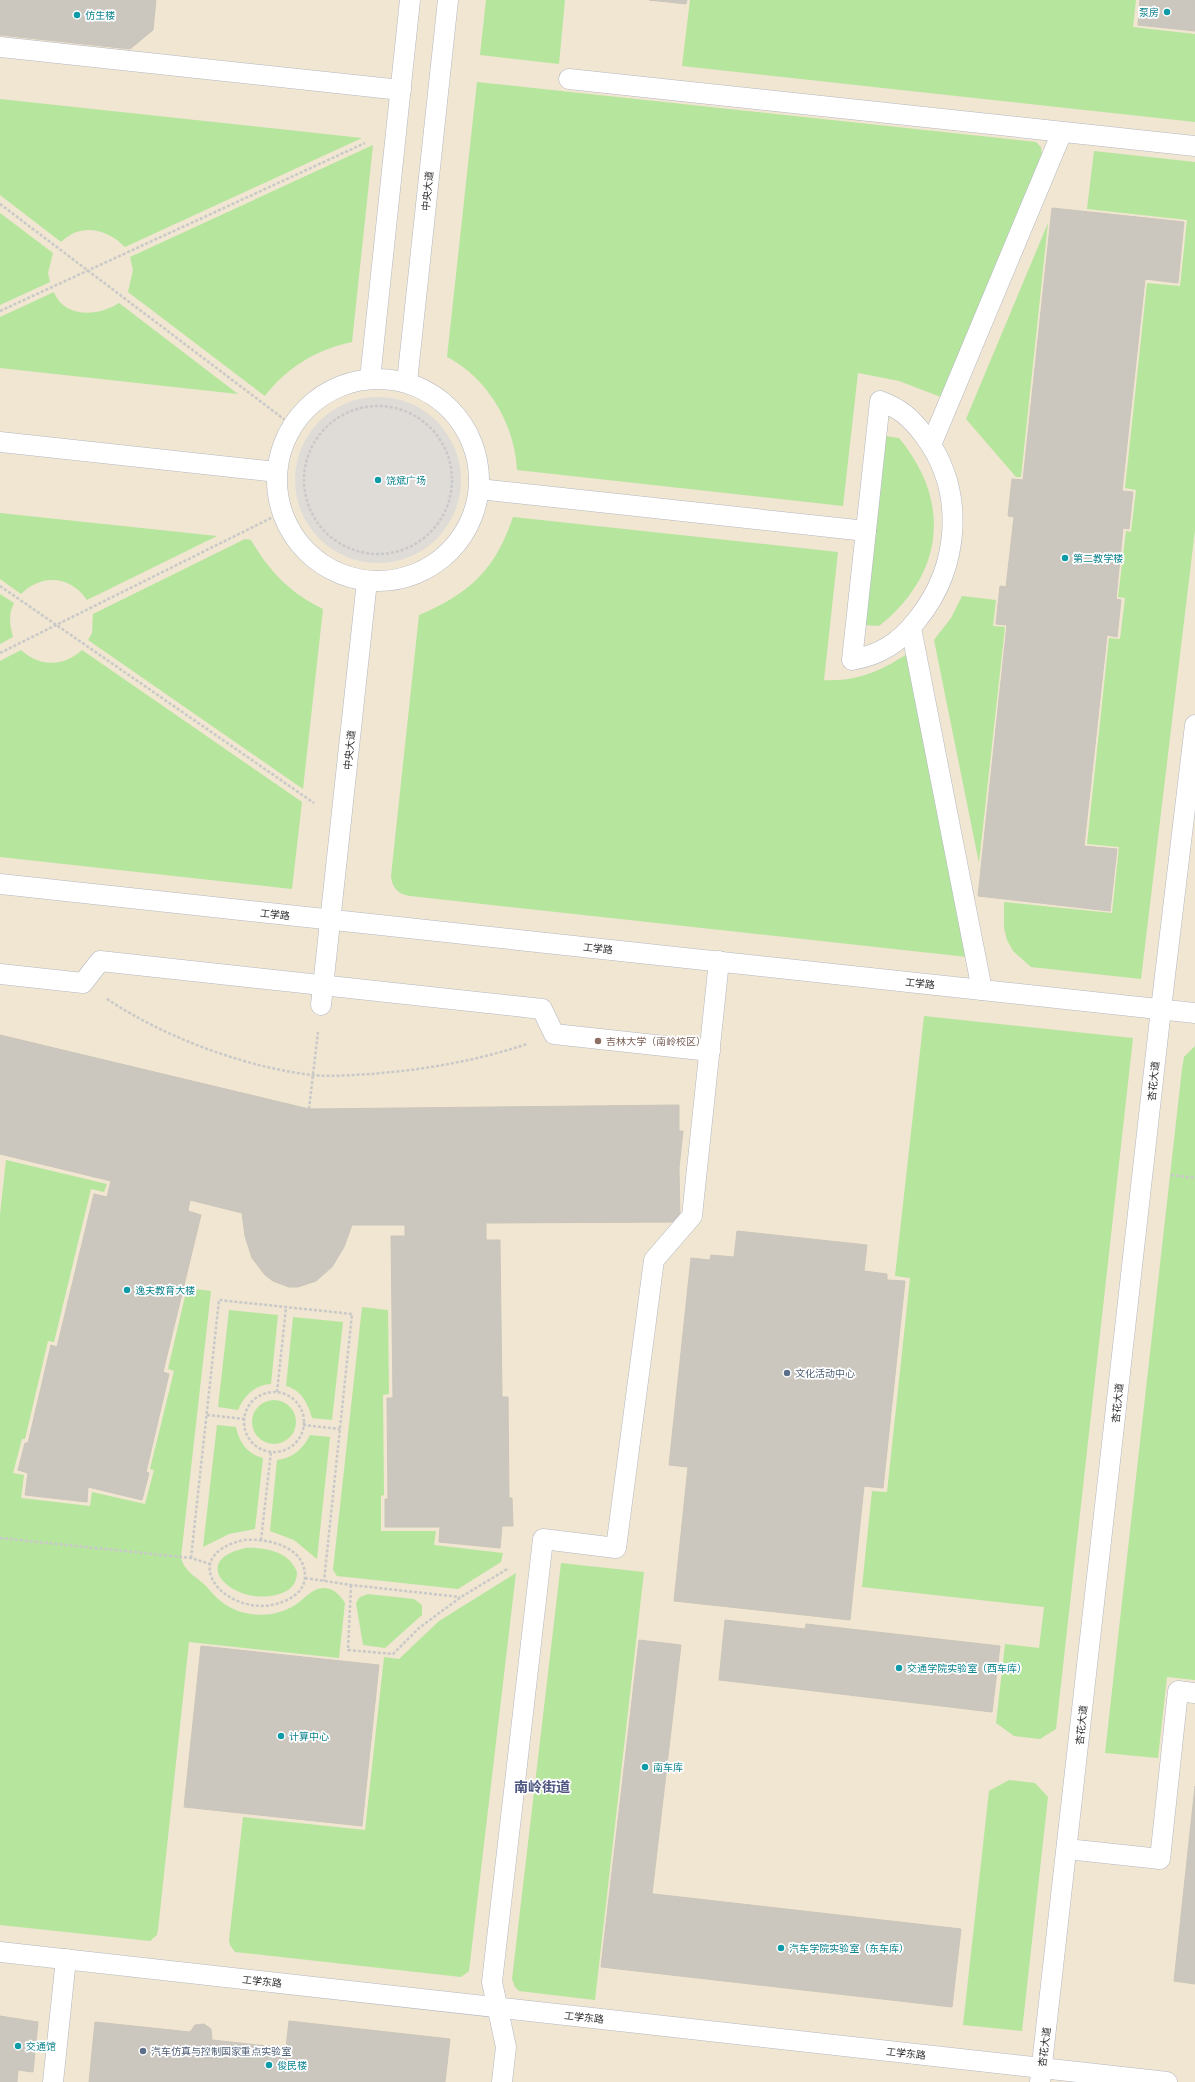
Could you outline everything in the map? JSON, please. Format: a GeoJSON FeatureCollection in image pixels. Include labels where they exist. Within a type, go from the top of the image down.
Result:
{"type":"FeatureCollection","features":[{"type":"Feature","properties":{"kind":"lane"},"geometry":{"type":"LineString","coordinates":[[370,379],[410,0]]}},
{"type":"Feature","properties":{"kind":"lane","name":"中央大道"},"geometry":{"type":"LineString","coordinates":[[407,382],[448,0]]}},
{"type":"Feature","properties":{"kind":"lane"},"geometry":{"type":"LineString","coordinates":[[0,47],[400,90]]}},
{"type":"Feature","properties":{"kind":"lane"},"geometry":{"type":"LineString","coordinates":[[569,79],[1195,146]]}},
{"type":"Feature","properties":{"kind":"lane"},"geometry":{"type":"LineString","coordinates":[[931,445],[1062,132]]}},
{"type":"Feature","properties":{"kind":"lane"},"geometry":{"type":"LineString","coordinates":[[370,379],[391,379],[407,382],[431,393],[448,406],[461,422],[472,441],[478,461],[479,489],[477,503],[470,524],[458,542],[444,558],[427,569],[407,578],[386,582],[367,581],[344,576],[326,567],[308,554],[295,538],[282,512],[278,499],[277,472],[279,456],[286,436],[293,426],[312,403],[329,391],[349,382],[370,379]]}},
{"type":"Feature","properties":{"kind":"lane"},"geometry":{"type":"LineString","coordinates":[[880,401],[898,408],[916,425],[931,445],[942,467],[950,490],[953,515],[953,540],[948,565],[939,587],[926,609],[911,628],[892,644],[871,657],[852,660],[866,531],[880,401]]}},
{"type":"Feature","properties":{"kind":"lane"},"geometry":{"type":"LineString","coordinates":[[0,442],[277,472]]}},
{"type":"Feature","properties":{"kind":"lane"},"geometry":{"type":"LineString","coordinates":[[479,489],[866,531]]}},
{"type":"Feature","properties":{"kind":"lane","name":"中央大道"},"geometry":{"type":"LineString","coordinates":[[321,1005],[367,581]]}},
{"type":"Feature","properties":{"kind":"lane"},"geometry":{"type":"LineString","coordinates":[[911,628],[982,990]]}},
{"type":"Feature","properties":{"kind":"lane","name":"杏花大道"},"geometry":{"type":"LineString","coordinates":[[1041,2075],[1161,1009],[1195,725]]}},
{"type":"Feature","properties":{"kind":"lane","name":"工学路"},"geometry":{"type":"LineString","coordinates":[[0,884],[1195,1013]]}},
{"type":"Feature","properties":{"kind":"lane"},"geometry":{"type":"LineString","coordinates":[[0,974],[83,983],[100,961],[542,1009],[554,1034],[710,1051]]}},
{"type":"Feature","properties":{"kind":"lane"},"geometry":{"type":"LineString","coordinates":[[502,2082],[506,2047],[492,1982],[543,1539],[616,1548],[654,1260],[692,1216],[720,962]]}},
{"type":"Feature","properties":{"kind":"lane"},"geometry":{"type":"LineString","coordinates":[[1067,1849],[1160,1859],[1178,1691],[1195,1692]]}},
{"type":"Feature","properties":{"kind":"lane","name":"工学东路"},"geometry":{"type":"LineString","coordinates":[[0,1952],[498,2008],[1041,2075],[1167,2082]]}},
{"type":"Feature","properties":{"kind":"lane"},"geometry":{"type":"LineString","coordinates":[[53,2082],[66,1959]]}},
{"type":"Feature","properties":{"kind":"path"},"geometry":{"type":"LineString","coordinates":[[0,311],[396,128]]}},
{"type":"Feature","properties":{"kind":"path"},"geometry":{"type":"LineString","coordinates":[[0,204],[293,426]]}},
{"type":"Feature","properties":{"kind":"path"},"geometry":{"type":"LineString","coordinates":[[372,406],[388,406],[403,410],[417,416],[429,426],[447,451],[451,466],[452,482],[450,497],[437,525],[414,545],[384,554],[354,550],[340,544],[327,534],[310,509],[304,478],[311,448],[319,435],[330,424],[343,415],[357,409],[372,406]]}},
{"type":"Feature","properties":{"kind":"path"},"geometry":{"type":"LineString","coordinates":[[0,653],[282,512]]}},
{"type":"Feature","properties":{"kind":"path"},"geometry":{"type":"LineString","coordinates":[[0,586],[341,822]]}},
{"type":"Feature","properties":{"kind":"path"},"geometry":{"type":"LineString","coordinates":[[83,983],[114,1004],[180,1038],[223,1054],[268,1067],[313,1075],[368,1074],[436,1066],[483,1056],[554,1034]]}},
{"type":"Feature","properties":{"kind":"path"},"geometry":{"type":"LineString","coordinates":[[309,1109],[316,1052]]}},
{"type":"Feature","properties":{"kind":"path"},"geometry":{"type":"LineString","coordinates":[[191,1558],[219,1300],[352,1314],[324,1581]]}},
{"type":"Feature","properties":{"kind":"path"},"geometry":{"type":"LineString","coordinates":[[277,1392],[286,1308]]}},
{"type":"Feature","properties":{"kind":"path"},"geometry":{"type":"LineString","coordinates":[[277,1392],[287,1395],[296,1401],[301,1410],[303,1425],[298,1439],[291,1447],[281,1451],[270,1452],[261,1449],[253,1443],[247,1434],[245,1414],[250,1404],[257,1397],[267,1393],[277,1392]]}},
{"type":"Feature","properties":{"kind":"path"},"geometry":{"type":"LineString","coordinates":[[207,1415],[245,1419]]}},
{"type":"Feature","properties":{"kind":"path"},"geometry":{"type":"LineString","coordinates":[[303,1425],[340,1429]]}},
{"type":"Feature","properties":{"kind":"path"},"geometry":{"type":"LineString","coordinates":[[261,1540],[270,1452]]}},
{"type":"Feature","properties":{"kind":"path"},"geometry":{"type":"LineString","coordinates":[[0,1538],[191,1558],[210,1564]]}},
{"type":"Feature","properties":{"kind":"path"},"geometry":{"type":"LineString","coordinates":[[351,1585],[348,1650],[393,1654],[419,1628],[461,1597],[508,1569],[543,1539]]}},
{"type":"Feature","properties":{"kind":"path"},"geometry":{"type":"LineString","coordinates":[[244,1540],[261,1540],[278,1544],[292,1552],[303,1564],[305,1578],[304,1585],[300,1591],[287,1600],[271,1605],[254,1605],[237,1601],[217,1588],[210,1575],[210,1564],[216,1554],[228,1545],[244,1540]]}},
{"type":"Feature","properties":{"kind":"path"},"geometry":{"type":"LineString","coordinates":[[305,1578],[351,1585],[461,1597]]}},
{"type":"Feature","properties":{"kind":"shaded area","name":"吉林大学（南岭校区）"},"geometry":{"type":"Polygon","coordinates":[[[0,0],[1195,0],[1195,2082],[0,2082],[0,0]]]}},
{"type":"Feature","properties":{"kind":"shaded area","name":"饶斌广场"},"geometry":{"type":"Polygon","coordinates":[[[378,397],[402,401],[417,407],[430,416],[442,428],[451,441],[457,456],[461,480],[457,504],[451,519],[442,532],[430,544],[417,553],[402,559],[378,563],[354,559],[339,553],[326,544],[314,532],[305,519],[299,504],[295,480],[299,456],[305,441],[314,428],[326,416],[339,407],[354,401],[378,397]]]}},
{"type":"Feature","properties":{"kind":"green space"},"geometry":{"type":"Polygon","coordinates":[[[486,0],[565,0],[559,64],[480,55],[486,0]]]}},
{"type":"Feature","properties":{"kind":"green space"},"geometry":{"type":"Polygon","coordinates":[[[690,0],[1136,0],[1133,27],[1195,34],[1195,122],[682,66],[690,0]]]}},
{"type":"Feature","properties":{"kind":"green space"},"geometry":{"type":"Polygon","coordinates":[[[477,82],[1036,142],[1041,147],[1042,155],[941,397],[899,381],[858,373],[843,506],[517,470],[511,436],[497,404],[475,377],[462,366],[447,357],[477,82]]]}},
{"type":"Feature","properties":{"kind":"green space"},"geometry":{"type":"Polygon","coordinates":[[[0,99],[362,138],[125,247],[111,236],[94,230],[77,232],[61,242],[0,195],[0,99]]]}},
{"type":"Feature","properties":{"kind":"green space"},"geometry":{"type":"Polygon","coordinates":[[[373,145],[352,342],[327,349],[303,361],[273,386],[265,396],[128,292],[133,270],[130,257],[373,145]]]}},
{"type":"Feature","properties":{"kind":"green space"},"geometry":{"type":"Polygon","coordinates":[[[1094,151],[1195,162],[1195,530],[1141,979],[1031,967],[1013,951],[1007,940],[1004,928],[1004,902],[1112,913],[1119,847],[1087,844],[1109,638],[1120,639],[1125,598],[1118,597],[1126,531],[1131,532],[1136,490],[1125,488],[1147,283],[1180,286],[1187,220],[1087,209],[1094,151]]]}},
{"type":"Feature","properties":{"kind":"green space"},"geometry":{"type":"Polygon","coordinates":[[[0,213],[53,253],[48,273],[50,282],[0,305],[0,213]]]}},
{"type":"Feature","properties":{"kind":"green space"},"geometry":{"type":"Polygon","coordinates":[[[1048,223],[1021,477],[1016,477],[966,419],[1048,223]]]}},
{"type":"Feature","properties":{"kind":"green space"},"geometry":{"type":"Polygon","coordinates":[[[54,292],[59,301],[74,311],[102,311],[119,303],[238,394],[0,368],[0,317],[54,292]]]}},
{"type":"Feature","properties":{"kind":"green space"},"geometry":{"type":"Polygon","coordinates":[[[885,436],[899,438],[916,462],[927,487],[933,512],[933,536],[928,561],[917,584],[901,606],[879,626],[864,625],[885,436]]]}},
{"type":"Feature","properties":{"kind":"green space"},"geometry":{"type":"Polygon","coordinates":[[[0,513],[217,536],[87,600],[73,586],[56,580],[47,580],[38,583],[29,587],[21,594],[0,579],[0,513]]]}},
{"type":"Feature","properties":{"kind":"green space"},"geometry":{"type":"Polygon","coordinates":[[[513,517],[838,552],[824,680],[847,679],[868,674],[888,666],[907,654],[967,957],[410,896],[402,894],[396,890],[391,876],[419,615],[453,598],[478,578],[498,552],[513,517]]]}},
{"type":"Feature","properties":{"kind":"green space"},"geometry":{"type":"Polygon","coordinates":[[[245,539],[251,540],[265,562],[281,580],[300,596],[323,609],[303,789],[88,640],[92,633],[93,614],[245,539]]]}},
{"type":"Feature","properties":{"kind":"green space"},"geometry":{"type":"Polygon","coordinates":[[[0,594],[14,603],[10,620],[13,637],[0,644],[0,594]]]}},
{"type":"Feature","properties":{"kind":"green space"},"geometry":{"type":"Polygon","coordinates":[[[962,596],[996,600],[993,626],[1005,627],[979,863],[934,640],[951,618],[962,596]]]}},
{"type":"Feature","properties":{"kind":"green space"},"geometry":{"type":"Polygon","coordinates":[[[21,650],[36,660],[52,663],[67,660],[82,650],[302,802],[292,889],[0,857],[0,661],[21,650]]]}},
{"type":"Feature","properties":{"kind":"green space"},"geometry":{"type":"Polygon","coordinates":[[[924,1016],[1133,1038],[1056,1729],[1040,1739],[1014,1736],[996,1723],[1005,1644],[1039,1648],[1044,1607],[862,1587],[872,1491],[887,1492],[910,1278],[895,1276],[924,1016]]]}},
{"type":"Feature","properties":{"kind":"green space"},"geometry":{"type":"Polygon","coordinates":[[[1195,1046],[1195,1680],[1167,1677],[1158,1758],[1105,1753],[1182,1069],[1184,1057],[1195,1046]]]}},
{"type":"Feature","properties":{"kind":"green space"},"geometry":{"type":"Polygon","coordinates":[[[6,1160],[107,1184],[104,1192],[91,1189],[54,1342],[48,1341],[25,1439],[22,1439],[13,1473],[24,1475],[21,1498],[90,1506],[92,1492],[145,1504],[154,1470],[150,1469],[174,1371],[168,1369],[187,1288],[211,1291],[181,1557],[183,1562],[188,1570],[220,1601],[242,1612],[260,1615],[279,1612],[295,1605],[315,1590],[322,1588],[334,1591],[345,1603],[339,1658],[189,1642],[158,1930],[157,1935],[150,1941],[0,1925],[0,1214],[6,1160]]]}},
{"type":"Feature","properties":{"kind":"green space"},"geometry":{"type":"Polygon","coordinates":[[[362,1307],[388,1310],[389,1394],[383,1395],[384,1495],[381,1496],[381,1531],[436,1531],[434,1545],[503,1553],[501,1562],[458,1589],[337,1576],[333,1570],[362,1307]]]}},
{"type":"Feature","properties":{"kind":"green space"},"geometry":{"type":"Polygon","coordinates":[[[229,1310],[278,1315],[271,1384],[265,1385],[250,1392],[243,1400],[238,1410],[218,1407],[229,1310]]]}},
{"type":"Feature","properties":{"kind":"green space"},"geometry":{"type":"Polygon","coordinates":[[[293,1317],[343,1322],[332,1420],[312,1418],[306,1402],[300,1394],[286,1386],[293,1317]]]}},
{"type":"Feature","properties":{"kind":"green space"},"geometry":{"type":"Polygon","coordinates":[[[274,1400],[286,1404],[292,1410],[296,1422],[292,1434],[286,1440],[274,1444],[262,1440],[256,1434],[252,1422],[256,1410],[262,1404],[274,1400]]]}},
{"type":"Feature","properties":{"kind":"green space"},"geometry":{"type":"Polygon","coordinates":[[[217,1425],[236,1427],[239,1438],[245,1447],[252,1454],[263,1458],[255,1529],[229,1534],[203,1547],[217,1425]]]}},
{"type":"Feature","properties":{"kind":"green space"},"geometry":{"type":"Polygon","coordinates":[[[310,1435],[330,1437],[317,1559],[294,1540],[270,1531],[277,1460],[293,1455],[301,1449],[310,1435]]]}},
{"type":"Feature","properties":{"kind":"green space"},"geometry":{"type":"Polygon","coordinates":[[[245,1548],[260,1548],[276,1552],[288,1559],[297,1572],[296,1580],[290,1589],[283,1593],[263,1597],[247,1595],[223,1582],[218,1572],[219,1563],[227,1555],[245,1548]]]}},
{"type":"Feature","properties":{"kind":"green space"},"geometry":{"type":"Polygon","coordinates":[[[561,1563],[644,1572],[595,2000],[519,1991],[515,1987],[512,1979],[561,1563]]]}},
{"type":"Feature","properties":{"kind":"green space"},"geometry":{"type":"Polygon","coordinates":[[[516,1573],[469,1971],[461,1977],[235,1952],[230,1945],[229,1940],[243,1817],[365,1830],[384,1657],[399,1659],[439,1621],[516,1573]]]}},
{"type":"Feature","properties":{"kind":"green space"},"geometry":{"type":"Polygon","coordinates":[[[368,1594],[414,1599],[422,1605],[422,1615],[385,1648],[363,1645],[356,1603],[360,1597],[368,1594]]]}},
{"type":"Feature","properties":{"kind":"green space"},"geometry":{"type":"Polygon","coordinates":[[[1009,1780],[1035,1783],[1048,1797],[1022,2031],[963,2025],[989,1791],[1009,1780]]]}},
{"type":"Feature","properties":{"kind":"building","name":"仿生楼"},"geometry":{"type":"Polygon","coordinates":[[[0,0],[156,0],[153,30],[130,49],[0,35],[0,0]]]}},
{"type":"Feature","properties":{"kind":"building"},"geometry":{"type":"Polygon","coordinates":[[[649,0],[687,0],[686,4],[649,0]]]}},
{"type":"Feature","properties":{"kind":"building","name":"泵房"},"geometry":{"type":"Polygon","coordinates":[[[1140,0],[1195,0],[1195,31],[1138,25],[1140,0]]]}},
{"type":"Feature","properties":{"kind":"building","name":"第二教学楼"},"geometry":{"type":"Polygon","coordinates":[[[1052,208],[1184,222],[1178,283],[1145,279],[1122,491],[1133,492],[1129,529],[1123,528],[1116,599],[1121,600],[1117,637],[1107,635],[1084,846],[1117,849],[1110,911],[978,896],[1007,625],[996,624],[1000,586],[1006,587],[1014,517],[1008,516],[1012,479],[1023,480],[1052,208]]]}},
{"type":"Feature","properties":{"kind":"building","name":"逸夫教育大楼"},"geometry":{"type":"Polygon","coordinates":[[[0,1035],[309,1109],[679,1105],[679,1131],[683,1131],[679,1168],[680,1222],[486,1223],[486,1240],[500,1240],[502,1397],[508,1397],[509,1498],[512,1498],[513,1526],[502,1526],[500,1548],[439,1542],[440,1527],[385,1527],[385,1499],[388,1499],[387,1398],[393,1398],[391,1236],[405,1236],[405,1225],[352,1225],[344,1247],[332,1267],[316,1281],[298,1287],[289,1287],[273,1281],[265,1275],[252,1258],[245,1236],[242,1213],[190,1200],[188,1211],[201,1215],[163,1372],[169,1374],[146,1472],[149,1473],[142,1500],[88,1487],[87,1502],[25,1495],[28,1473],[18,1470],[25,1443],[28,1443],[51,1345],[57,1347],[94,1194],[107,1197],[111,1181],[0,1154],[0,1035]]]}},
{"type":"Feature","properties":{"kind":"building","name":"文化活动中心"},"geometry":{"type":"Polygon","coordinates":[[[737,1231],[867,1245],[864,1271],[887,1274],[887,1280],[905,1281],[883,1488],[864,1486],[850,1620],[674,1601],[688,1467],[669,1465],[691,1258],[710,1260],[711,1255],[734,1257],[737,1231]]]}},
{"type":"Feature","properties":{"kind":"building"},"geometry":{"type":"Polygon","coordinates":[[[725,1620],[805,1629],[798,1689],[719,1680],[725,1620]]]}},
{"type":"Feature","properties":{"kind":"building","name":"交通学院实验室（西车库）"},"geometry":{"type":"Polygon","coordinates":[[[806,1624],[1000,1646],[992,1712],[798,1689],[806,1624]]]}},
{"type":"Feature","properties":{"kind":"building","name":"南车库"},"geometry":{"type":"Polygon","coordinates":[[[639,1640],[681,1645],[652,1894],[610,1889],[639,1640]]]}},
{"type":"Feature","properties":{"kind":"building","name":"计算中心"},"geometry":{"type":"Polygon","coordinates":[[[201,1646],[379,1665],[362,1826],[184,1807],[201,1646]]]}},
{"type":"Feature","properties":{"kind":"building"},"geometry":{"type":"Polygon","coordinates":[[[1195,1786],[1195,1984],[1174,1981],[1195,1786]]]}},
{"type":"Feature","properties":{"kind":"building","name":"汽车学院实验室（东车库）"},"geometry":{"type":"Polygon","coordinates":[[[610,1889],[961,1929],[952,2007],[601,1967],[610,1889]]]}},
{"type":"Feature","properties":{"kind":"building","name":"交通馆"},"geometry":{"type":"Polygon","coordinates":[[[0,2016],[38,2022],[33,2072],[18,2070],[17,2082],[0,2082],[0,2016]]]}},
{"type":"Feature","properties":{"kind":"building","name":"俊民楼"},"geometry":{"type":"Polygon","coordinates":[[[289,2021],[450,2039],[445,2082],[89,2082],[95,2022],[190,2032],[195,2025],[204,2024],[211,2029],[212,2040],[286,2048],[289,2021]]]}},
{"type":"Feature","properties":{"kind":"place","name":"泵房"},"geometry":{"type":"Point","coordinates":[1167,12]}},
{"type":"Feature","properties":{"kind":"place","name":"仿生楼"},"geometry":{"type":"Point","coordinates":[77,15]}},
{"type":"Feature","properties":{"kind":"place","name":"饶斌广场"},"geometry":{"type":"Point","coordinates":[378,480]}},
{"type":"Feature","properties":{"kind":"place","name":"第二教学楼"},"geometry":{"type":"Point","coordinates":[1065,558]}},
{"type":"Feature","properties":{"kind":"place","name":"吉林大学（南岭校区）"},"geometry":{"type":"Point","coordinates":[598,1041]}},
{"type":"Feature","properties":{"kind":"place","name":"逸夫教育大楼"},"geometry":{"type":"Point","coordinates":[127,1290]}},
{"type":"Feature","properties":{"kind":"place","name":"文化活动中心"},"geometry":{"type":"Point","coordinates":[787,1373]}},
{"type":"Feature","properties":{"kind":"place","name":"交通学院实验室（西车库）"},"geometry":{"type":"Point","coordinates":[899,1668]}},
{"type":"Feature","properties":{"kind":"place","name":"计算中心"},"geometry":{"type":"Point","coordinates":[281,1736]}},
{"type":"Feature","properties":{"kind":"place","name":"南车库"},"geometry":{"type":"Point","coordinates":[645,1767]}},
{"type":"Feature","properties":{"kind":"place","name":"汽车学院实验室（东车库）"},"geometry":{"type":"Point","coordinates":[781,1948]}},
{"type":"Feature","properties":{"kind":"place","name":"交通馆"},"geometry":{"type":"Point","coordinates":[18,2046]}},
{"type":"Feature","properties":{"kind":"place","name":"汽车仿真与控制国家重点实验室"},"geometry":{"type":"Point","coordinates":[143,2051]}},
{"type":"Feature","properties":{"kind":"place","name":"俊民楼"},"geometry":{"type":"Point","coordinates":[269,2065]}},
{"type":"Feature","properties":{"kind":"district","name":"南岭街道"},"geometry":{"type":"Point","coordinates":[542,1787]}}]}
